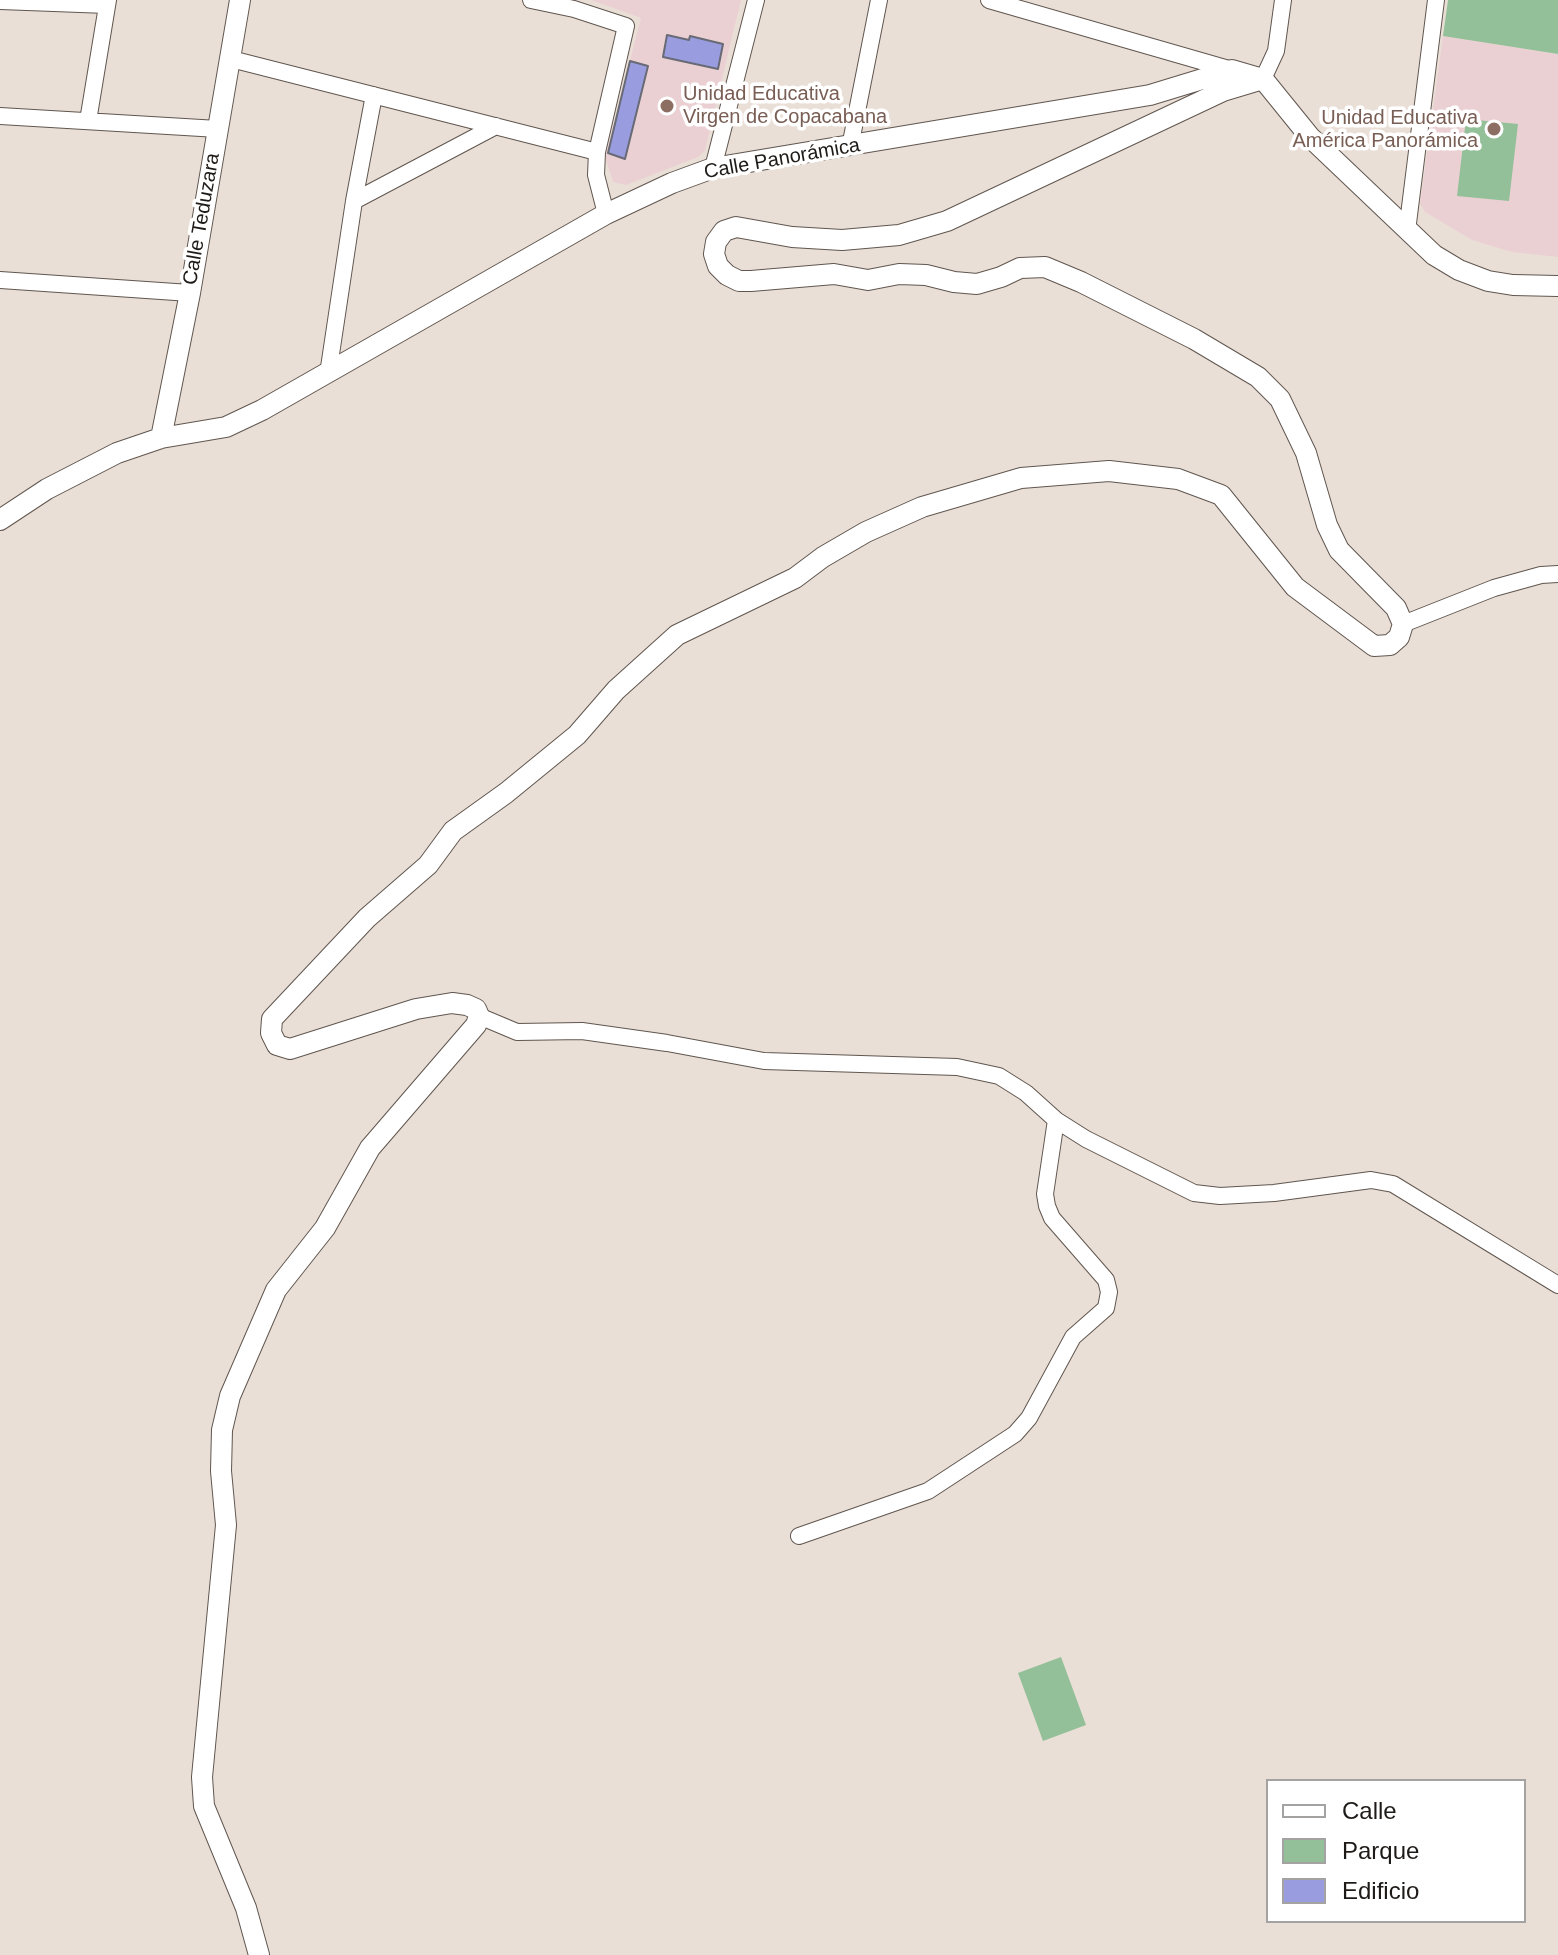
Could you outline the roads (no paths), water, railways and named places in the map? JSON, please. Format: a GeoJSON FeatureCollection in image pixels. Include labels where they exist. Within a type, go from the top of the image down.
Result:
{"type":"FeatureCollection","features":[{"type":"Feature","properties":{"kind":"street","name":"Calle Teduzara"},"geometry":{"type":"LineString","coordinates":[[161,438],[190,293],[240,0]]}},
{"type":"Feature","properties":{"kind":"street"},"geometry":{"type":"LineString","coordinates":[[531,0],[575,4],[626,26],[597,152],[596,175],[606,214]]}},
{"type":"Feature","properties":{"kind":"street"},"geometry":{"type":"LineString","coordinates":[[713,168],[756,0]]}},
{"type":"Feature","properties":{"kind":"street"},"geometry":{"type":"LineString","coordinates":[[850,147],[879,0]]}},
{"type":"Feature","properties":{"kind":"street"},"geometry":{"type":"LineString","coordinates":[[989,0],[1263,79],[1310,137],[1434,255],[1459,270],[1488,281],[1558,286]]}},
{"type":"Feature","properties":{"kind":"street"},"geometry":{"type":"LineString","coordinates":[[259,1955],[246,1908],[204,1806],[205,1728],[226,1525],[221,1471],[222,1430],[230,1396],[276,1290],[325,1228],[370,1148],[476,1025],[479,1016],[476,1009],[452,1003],[416,1009],[290,1049],[277,1045],[271,1033],[272,1019],[367,918],[428,865],[453,831],[577,735],[616,690],[677,635],[795,578],[866,532],[922,507],[1021,478],[1109,471],[1178,479],[1221,495],[1295,587],[1374,646],[1390,645],[1399,637],[1403,624],[1396,608],[1339,550],[1327,525],[1306,453],[1280,399],[1258,377],[1194,339],[1045,267],[1020,268],[977,284],[926,275],[899,274],[868,280],[834,274],[739,281],[718,266],[714,254],[716,242],[724,231],[736,227],[792,237],[842,240],[899,235],[947,221],[1223,91],[1263,79],[1276,51],[1283,0]]}},
{"type":"Feature","properties":{"kind":"street"},"geometry":{"type":"LineString","coordinates":[[1407,231],[1436,0]]}},
{"type":"Feature","properties":{"kind":"street"},"geometry":{"type":"LineString","coordinates":[[0,1],[107,2],[88,121]]}},
{"type":"Feature","properties":{"kind":"street"},"geometry":{"type":"LineString","coordinates":[[231,59],[597,152]]}},
{"type":"Feature","properties":{"kind":"street","name":"Calle Panorámica"},"geometry":{"type":"LineString","coordinates":[[0,520],[47,489],[117,453],[161,438],[229,426],[262,410],[606,214],[672,183],[713,168],[1150,95],[1232,70]]}},
{"type":"Feature","properties":{"kind":"street"},"geometry":{"type":"LineString","coordinates":[[328,374],[354,201],[374,95]]}},
{"type":"Feature","properties":{"kind":"street"},"geometry":{"type":"LineString","coordinates":[[0,116],[218,129]]}},
{"type":"Feature","properties":{"kind":"street"},"geometry":{"type":"LineString","coordinates":[[354,201],[496,126]]}},
{"type":"Feature","properties":{"kind":"street"},"geometry":{"type":"LineString","coordinates":[[0,280],[190,293]]}},
{"type":"Feature","properties":{"kind":"street"},"geometry":{"type":"LineString","coordinates":[[1403,624],[1494,588],[1541,575],[1558,574]]}},
{"type":"Feature","properties":{"kind":"street"},"geometry":{"type":"LineString","coordinates":[[479,1016],[517,1032],[582,1031],[764,1061],[957,1067],[999,1076],[1086,1139],[1194,1193],[1220,1196],[1260,1194],[1371,1180],[1393,1184],[1558,1285]]}},
{"type":"Feature","properties":{"kind":"street"},"geometry":{"type":"LineString","coordinates":[[799,1536],[928,1491],[1015,1434],[1029,1418],[1073,1337],[1106,1308],[1109,1292],[1106,1280],[1052,1218],[1047,1206],[1045,1194],[1056,1120]]}},
{"type":"Feature","properties":{"kind":"place","name":"Unidad Educativa Virgen de Copacabana"},"geometry":{"type":"Point","coordinates":[667,106]}},
{"type":"Feature","properties":{"kind":"place","name":"Unidad Educativa América Panorámica"},"geometry":{"type":"Point","coordinates":[1494,129]}}]}
